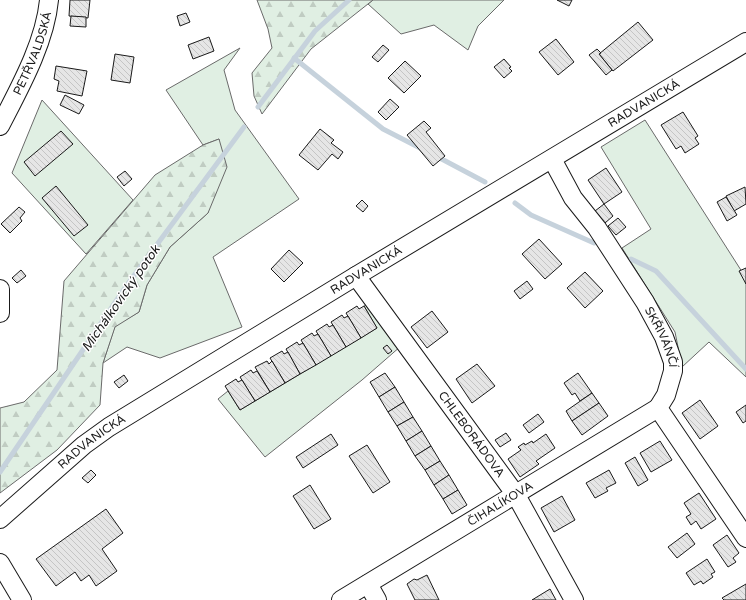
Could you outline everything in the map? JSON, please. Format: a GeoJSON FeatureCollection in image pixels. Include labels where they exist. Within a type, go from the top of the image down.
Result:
{"type":"FeatureCollection","features":[{"type":"Feature","properties":{"kind":"street","name":"PETŘVALDSKÁ"},"geometry":{"type":"LineString","coordinates":[[0,126],[18,91],[41,36],[49,0]]}},
{"type":"Feature","properties":{"kind":"street","name":"RADVANICKÁ"},"geometry":{"type":"LineString","coordinates":[[0,519],[84,445],[109,427],[356,276],[746,42]]}},
{"type":"Feature","properties":{"kind":"street","name":"SKŘIVÁNČÍ"},"geometry":{"type":"LineString","coordinates":[[552,159],[573,198],[605,240],[645,302],[664,337],[673,362],[673,372],[666,395],[658,408]]}},
{"type":"Feature","properties":{"kind":"street","name":"CHLEBORÁDOVA"},"geometry":{"type":"LineString","coordinates":[[356,276],[516,495],[574,600]]}},
{"type":"Feature","properties":{"kind":"street"},"geometry":{"type":"LineString","coordinates":[[0,289],[0,313]]}},
{"type":"Feature","properties":{"kind":"street","name":"ČIHALÍKOVA"},"geometry":{"type":"LineString","coordinates":[[341,600],[658,408]]}},
{"type":"Feature","properties":{"kind":"street"},"geometry":{"type":"LineString","coordinates":[[658,408],[746,538]]}},
{"type":"Feature","properties":{"kind":"street"},"geometry":{"type":"LineString","coordinates":[[0,563],[22,600]]}},
{"type":"Feature","properties":{"kind":"street"},"geometry":{"type":"LineString","coordinates":[[368,584],[377,600]]}},
{"type":"Feature","properties":{"kind":"green space"},"geometry":{"type":"Polygon","coordinates":[[[257,0],[373,0],[311,49],[262,114],[254,96],[252,73],[272,48],[268,29],[257,0]]]}},
{"type":"Feature","properties":{"kind":"green space"},"geometry":{"type":"Polygon","coordinates":[[[373,0],[504,0],[478,26],[468,50],[434,25],[401,34],[368,4],[373,0]]]}},
{"type":"Feature","properties":{"kind":"green space"},"geometry":{"type":"Polygon","coordinates":[[[240,48],[224,70],[235,110],[299,199],[213,257],[242,327],[160,358],[127,347],[103,363],[115,326],[139,312],[147,285],[170,247],[208,213],[219,139],[203,145],[166,90],[240,48]]]}},
{"type":"Feature","properties":{"kind":"green space"},"geometry":{"type":"Polygon","coordinates":[[[42,100],[133,200],[86,254],[12,173],[42,100]]]}},
{"type":"Feature","properties":{"kind":"green space"},"geometry":{"type":"Polygon","coordinates":[[[645,120],[746,278],[746,377],[709,342],[682,367],[675,332],[622,248],[651,229],[601,147],[645,120]]]}},
{"type":"Feature","properties":{"kind":"green space"},"geometry":{"type":"Polygon","coordinates":[[[219,139],[227,167],[208,213],[170,247],[147,285],[139,312],[115,327],[103,363],[100,405],[57,450],[0,493],[0,408],[24,402],[57,370],[64,281],[155,175],[203,145],[219,139]]]}},
{"type":"Feature","properties":{"kind":"green space"},"geometry":{"type":"Polygon","coordinates":[[[371,302],[401,346],[362,380],[265,457],[218,399],[228,391],[240,410],[377,328],[364,306],[371,302]]]}},
{"type":"Feature","properties":{"kind":"building"},"geometry":{"type":"Polygon","coordinates":[[[70,0],[90,0],[88,18],[69,16],[70,0]]]}},
{"type":"Feature","properties":{"kind":"building"},"geometry":{"type":"Polygon","coordinates":[[[557,0],[572,0],[569,6],[557,0]]]}},
{"type":"Feature","properties":{"kind":"building"},"geometry":{"type":"Polygon","coordinates":[[[186,13],[190,22],[180,26],[177,16],[186,13]]]}},
{"type":"Feature","properties":{"kind":"building"},"geometry":{"type":"Polygon","coordinates":[[[71,16],[86,17],[86,27],[70,26],[71,16]]]}},
{"type":"Feature","properties":{"kind":"building"},"geometry":{"type":"Polygon","coordinates":[[[638,22],[653,40],[613,71],[599,54],[638,22]]]}},
{"type":"Feature","properties":{"kind":"building"},"geometry":{"type":"Polygon","coordinates":[[[209,37],[214,51],[193,59],[188,45],[209,37]]]}},
{"type":"Feature","properties":{"kind":"building"},"geometry":{"type":"Polygon","coordinates":[[[556,39],[574,62],[558,75],[539,52],[556,39]]]}},
{"type":"Feature","properties":{"kind":"building"},"geometry":{"type":"Polygon","coordinates":[[[383,45],[389,50],[378,62],[372,57],[383,45]]]}},
{"type":"Feature","properties":{"kind":"building"},"geometry":{"type":"Polygon","coordinates":[[[597,49],[601,53],[599,54],[612,70],[606,75],[589,55],[597,49]]]}},
{"type":"Feature","properties":{"kind":"building"},"geometry":{"type":"Polygon","coordinates":[[[115,54],[134,57],[130,83],[111,80],[115,54]]]}},
{"type":"Feature","properties":{"kind":"building"},"geometry":{"type":"Polygon","coordinates":[[[504,59],[511,67],[509,68],[512,71],[504,78],[494,67],[504,59]]]}},
{"type":"Feature","properties":{"kind":"building"},"geometry":{"type":"Polygon","coordinates":[[[405,61],[421,76],[404,93],[388,78],[405,61]]]}},
{"type":"Feature","properties":{"kind":"building"},"geometry":{"type":"Polygon","coordinates":[[[56,66],[87,71],[82,96],[57,91],[59,81],[54,79],[56,66]]]}},
{"type":"Feature","properties":{"kind":"building"},"geometry":{"type":"Polygon","coordinates":[[[65,95],[84,105],[79,114],[60,105],[65,95]]]}},
{"type":"Feature","properties":{"kind":"building"},"geometry":{"type":"Polygon","coordinates":[[[390,99],[399,107],[386,120],[378,112],[390,99]]]}},
{"type":"Feature","properties":{"kind":"building"},"geometry":{"type":"Polygon","coordinates":[[[683,112],[698,136],[695,138],[699,144],[685,153],[681,146],[676,149],[661,125],[683,112]]]}},
{"type":"Feature","properties":{"kind":"building"},"geometry":{"type":"Polygon","coordinates":[[[424,121],[431,128],[426,132],[445,156],[433,166],[407,135],[424,121]]]}},
{"type":"Feature","properties":{"kind":"building"},"geometry":{"type":"Polygon","coordinates":[[[320,129],[334,140],[331,143],[343,152],[338,159],[332,154],[318,170],[299,155],[320,129]]]}},
{"type":"Feature","properties":{"kind":"building"},"geometry":{"type":"Polygon","coordinates":[[[61,131],[73,144],[35,176],[24,162],[61,131]]]}},
{"type":"Feature","properties":{"kind":"building"},"geometry":{"type":"Polygon","coordinates":[[[606,168],[622,192],[604,204],[588,180],[606,168]]]}},
{"type":"Feature","properties":{"kind":"building"},"geometry":{"type":"Polygon","coordinates":[[[125,171],[132,179],[124,186],[117,177],[125,171]]]}},
{"type":"Feature","properties":{"kind":"building"},"geometry":{"type":"Polygon","coordinates":[[[56,186],[88,225],[74,236],[42,198],[56,186]]]}},
{"type":"Feature","properties":{"kind":"building"},"geometry":{"type":"Polygon","coordinates":[[[745,187],[746,204],[734,211],[726,196],[745,187]]]}},
{"type":"Feature","properties":{"kind":"building"},"geometry":{"type":"Polygon","coordinates":[[[726,197],[737,215],[727,221],[717,202],[726,197]]]}},
{"type":"Feature","properties":{"kind":"building"},"geometry":{"type":"Polygon","coordinates":[[[362,200],[368,206],[363,212],[356,206],[362,200]]]}},
{"type":"Feature","properties":{"kind":"building"},"geometry":{"type":"Polygon","coordinates":[[[604,204],[613,216],[605,223],[595,211],[604,204]]]}},
{"type":"Feature","properties":{"kind":"building"},"geometry":{"type":"Polygon","coordinates":[[[19,207],[25,212],[20,218],[22,221],[10,233],[1,224],[19,207]]]}},
{"type":"Feature","properties":{"kind":"building"},"geometry":{"type":"Polygon","coordinates":[[[618,218],[626,227],[616,235],[608,226],[618,218]]]}},
{"type":"Feature","properties":{"kind":"building"},"geometry":{"type":"Polygon","coordinates":[[[539,239],[562,264],[545,279],[522,254],[539,239]]]}},
{"type":"Feature","properties":{"kind":"building"},"geometry":{"type":"Polygon","coordinates":[[[289,250],[303,263],[284,282],[271,269],[289,250]]]}},
{"type":"Feature","properties":{"kind":"building"},"geometry":{"type":"Polygon","coordinates":[[[746,268],[746,284],[739,271],[746,268]]]}},
{"type":"Feature","properties":{"kind":"building"},"geometry":{"type":"Polygon","coordinates":[[[21,270],[26,276],[17,283],[12,278],[21,270]]]}},
{"type":"Feature","properties":{"kind":"building"},"geometry":{"type":"Polygon","coordinates":[[[585,272],[603,291],[585,308],[567,288],[585,272]]]}},
{"type":"Feature","properties":{"kind":"building"},"geometry":{"type":"Polygon","coordinates":[[[527,281],[533,289],[520,299],[514,291],[527,281]]]}},
{"type":"Feature","properties":{"kind":"building"},"geometry":{"type":"Polygon","coordinates":[[[357,306],[359,309],[364,306],[377,328],[361,338],[346,313],[357,306]]]}},
{"type":"Feature","properties":{"kind":"building"},"geometry":{"type":"Polygon","coordinates":[[[432,311],[448,332],[427,348],[411,327],[432,311]]]}},
{"type":"Feature","properties":{"kind":"building"},"geometry":{"type":"Polygon","coordinates":[[[342,315],[344,318],[348,316],[361,338],[346,347],[331,322],[342,315]]]}},
{"type":"Feature","properties":{"kind":"building"},"geometry":{"type":"Polygon","coordinates":[[[327,324],[329,327],[333,325],[346,347],[331,356],[316,331],[327,324]]]}},
{"type":"Feature","properties":{"kind":"building"},"geometry":{"type":"Polygon","coordinates":[[[312,333],[314,336],[318,334],[331,356],[316,365],[301,340],[312,333]]]}},
{"type":"Feature","properties":{"kind":"building"},"geometry":{"type":"Polygon","coordinates":[[[297,342],[299,345],[303,343],[316,365],[300,374],[286,349],[297,342]]]}},
{"type":"Feature","properties":{"kind":"building"},"geometry":{"type":"Polygon","coordinates":[[[387,345],[392,351],[388,354],[383,348],[387,345]]]}},
{"type":"Feature","properties":{"kind":"building"},"geometry":{"type":"Polygon","coordinates":[[[282,351],[284,354],[288,352],[300,374],[285,383],[270,358],[282,351]]]}},
{"type":"Feature","properties":{"kind":"building"},"geometry":{"type":"Polygon","coordinates":[[[267,361],[269,364],[272,361],[285,383],[270,392],[255,367],[267,361]]]}},
{"type":"Feature","properties":{"kind":"building"},"geometry":{"type":"Polygon","coordinates":[[[477,364],[495,386],[472,403],[456,379],[477,364]]]}},
{"type":"Feature","properties":{"kind":"building"},"geometry":{"type":"Polygon","coordinates":[[[251,370],[253,373],[257,371],[270,392],[255,401],[240,377],[251,370]]]}},
{"type":"Feature","properties":{"kind":"building"},"geometry":{"type":"Polygon","coordinates":[[[385,373],[395,387],[379,397],[370,382],[385,373]]]}},
{"type":"Feature","properties":{"kind":"building"},"geometry":{"type":"Polygon","coordinates":[[[578,373],[592,393],[580,401],[575,393],[572,395],[564,383],[578,373]]]}},
{"type":"Feature","properties":{"kind":"building"},"geometry":{"type":"Polygon","coordinates":[[[124,375],[128,381],[119,388],[114,382],[124,375]]]}},
{"type":"Feature","properties":{"kind":"building"},"geometry":{"type":"Polygon","coordinates":[[[236,379],[238,382],[242,380],[255,401],[240,410],[225,386],[236,379]]]}},
{"type":"Feature","properties":{"kind":"building"},"geometry":{"type":"Polygon","coordinates":[[[395,387],[404,402],[388,412],[379,397],[395,387]]]}},
{"type":"Feature","properties":{"kind":"building"},"geometry":{"type":"Polygon","coordinates":[[[592,393],[599,403],[572,421],[566,411],[592,393]]]}},
{"type":"Feature","properties":{"kind":"building"},"geometry":{"type":"Polygon","coordinates":[[[700,400],[718,426],[700,439],[682,413],[700,400]]]}},
{"type":"Feature","properties":{"kind":"building"},"geometry":{"type":"Polygon","coordinates":[[[404,402],[413,417],[397,426],[388,412],[404,402]]]}},
{"type":"Feature","properties":{"kind":"building"},"geometry":{"type":"Polygon","coordinates":[[[599,403],[608,416],[582,435],[572,421],[599,403]]]}},
{"type":"Feature","properties":{"kind":"building"},"geometry":{"type":"Polygon","coordinates":[[[746,405],[746,421],[743,423],[736,412],[746,405]]]}},
{"type":"Feature","properties":{"kind":"building"},"geometry":{"type":"Polygon","coordinates":[[[538,414],[544,422],[529,433],[523,425],[538,414]]]}},
{"type":"Feature","properties":{"kind":"building"},"geometry":{"type":"Polygon","coordinates":[[[413,417],[422,431],[406,441],[397,426],[413,417]]]}},
{"type":"Feature","properties":{"kind":"building"},"geometry":{"type":"Polygon","coordinates":[[[422,431],[431,446],[415,456],[406,441],[422,431]]]}},
{"type":"Feature","properties":{"kind":"building"},"geometry":{"type":"Polygon","coordinates":[[[506,433],[511,440],[500,447],[495,440],[506,433]]]}},
{"type":"Feature","properties":{"kind":"building"},"geometry":{"type":"Polygon","coordinates":[[[331,434],[338,445],[303,468],[296,457],[331,434]]]}},
{"type":"Feature","properties":{"kind":"building"},"geometry":{"type":"Polygon","coordinates":[[[546,434],[555,448],[536,461],[539,464],[520,477],[508,459],[521,450],[518,447],[524,443],[525,445],[532,441],[533,443],[546,434]]]}},
{"type":"Feature","properties":{"kind":"building"},"geometry":{"type":"Polygon","coordinates":[[[660,441],[672,460],[651,472],[640,453],[660,441]]]}},
{"type":"Feature","properties":{"kind":"building"},"geometry":{"type":"Polygon","coordinates":[[[367,445],[390,482],[373,493],[349,456],[367,445]]]}},
{"type":"Feature","properties":{"kind":"building"},"geometry":{"type":"Polygon","coordinates":[[[431,446],[440,461],[425,470],[415,456],[431,446]]]}},
{"type":"Feature","properties":{"kind":"building"},"geometry":{"type":"Polygon","coordinates":[[[635,457],[648,480],[638,486],[625,463],[635,457]]]}},
{"type":"Feature","properties":{"kind":"building"},"geometry":{"type":"Polygon","coordinates":[[[440,461],[449,475],[434,485],[425,470],[440,461]]]}},
{"type":"Feature","properties":{"kind":"building"},"geometry":{"type":"Polygon","coordinates":[[[91,470],[96,475],[88,483],[82,478],[91,470]]]}},
{"type":"Feature","properties":{"kind":"building"},"geometry":{"type":"Polygon","coordinates":[[[609,470],[616,483],[606,488],[608,491],[595,498],[586,483],[609,470]]]}},
{"type":"Feature","properties":{"kind":"building"},"geometry":{"type":"Polygon","coordinates":[[[449,475],[458,490],[443,499],[434,485],[449,475]]]}},
{"type":"Feature","properties":{"kind":"building"},"geometry":{"type":"Polygon","coordinates":[[[310,485],[331,519],[314,529],[293,496],[310,485]]]}},
{"type":"Feature","properties":{"kind":"building"},"geometry":{"type":"Polygon","coordinates":[[[458,490],[467,505],[452,514],[443,499],[458,490]]]}},
{"type":"Feature","properties":{"kind":"building"},"geometry":{"type":"Polygon","coordinates":[[[699,493],[716,519],[701,529],[696,521],[691,525],[686,517],[691,514],[684,503],[699,493]]]}},
{"type":"Feature","properties":{"kind":"building"},"geometry":{"type":"Polygon","coordinates":[[[562,496],[575,520],[554,532],[541,508],[562,496]]]}},
{"type":"Feature","properties":{"kind":"building"},"geometry":{"type":"Polygon","coordinates":[[[106,509],[123,533],[102,549],[117,571],[96,586],[89,575],[81,581],[75,572],[56,586],[36,559],[106,509]]]}},
{"type":"Feature","properties":{"kind":"building"},"geometry":{"type":"Polygon","coordinates":[[[687,533],[695,544],[677,558],[668,547],[687,533]]]}},
{"type":"Feature","properties":{"kind":"building"},"geometry":{"type":"Polygon","coordinates":[[[727,535],[739,553],[733,558],[736,562],[728,567],[713,545],[727,535]]]}},
{"type":"Feature","properties":{"kind":"building"},"geometry":{"type":"Polygon","coordinates":[[[707,559],[715,572],[711,574],[713,577],[703,584],[701,581],[694,585],[686,573],[707,559]]]}},
{"type":"Feature","properties":{"kind":"building"},"geometry":{"type":"Polygon","coordinates":[[[427,575],[439,600],[415,600],[407,584],[414,579],[417,580],[427,575]]]}},
{"type":"Feature","properties":{"kind":"building"},"geometry":{"type":"Polygon","coordinates":[[[746,584],[746,600],[724,600],[722,598],[746,584]]]}},
{"type":"Feature","properties":{"kind":"building"},"geometry":{"type":"Polygon","coordinates":[[[550,589],[556,600],[532,600],[550,589]]]}},
{"type":"Feature","properties":{"kind":"waterway","name":"Michálkovický potok"},"geometry":{"type":"LineString","coordinates":[[258,107],[315,31],[349,0]]}},
{"type":"Feature","properties":{"kind":"waterway"},"geometry":{"type":"LineString","coordinates":[[294,58],[383,129],[422,149]]}},
{"type":"Feature","properties":{"kind":"waterway","name":"Michálkovický potok"},"geometry":{"type":"LineString","coordinates":[[0,472],[127,285],[244,127]]}},
{"type":"Feature","properties":{"kind":"waterway"},"geometry":{"type":"LineString","coordinates":[[436,156],[485,182]]}},
{"type":"Feature","properties":{"kind":"waterway"},"geometry":{"type":"LineString","coordinates":[[515,203],[531,215],[594,243]]}},
{"type":"Feature","properties":{"kind":"waterway"},"geometry":{"type":"LineString","coordinates":[[631,259],[656,271],[746,369]]}}]}
